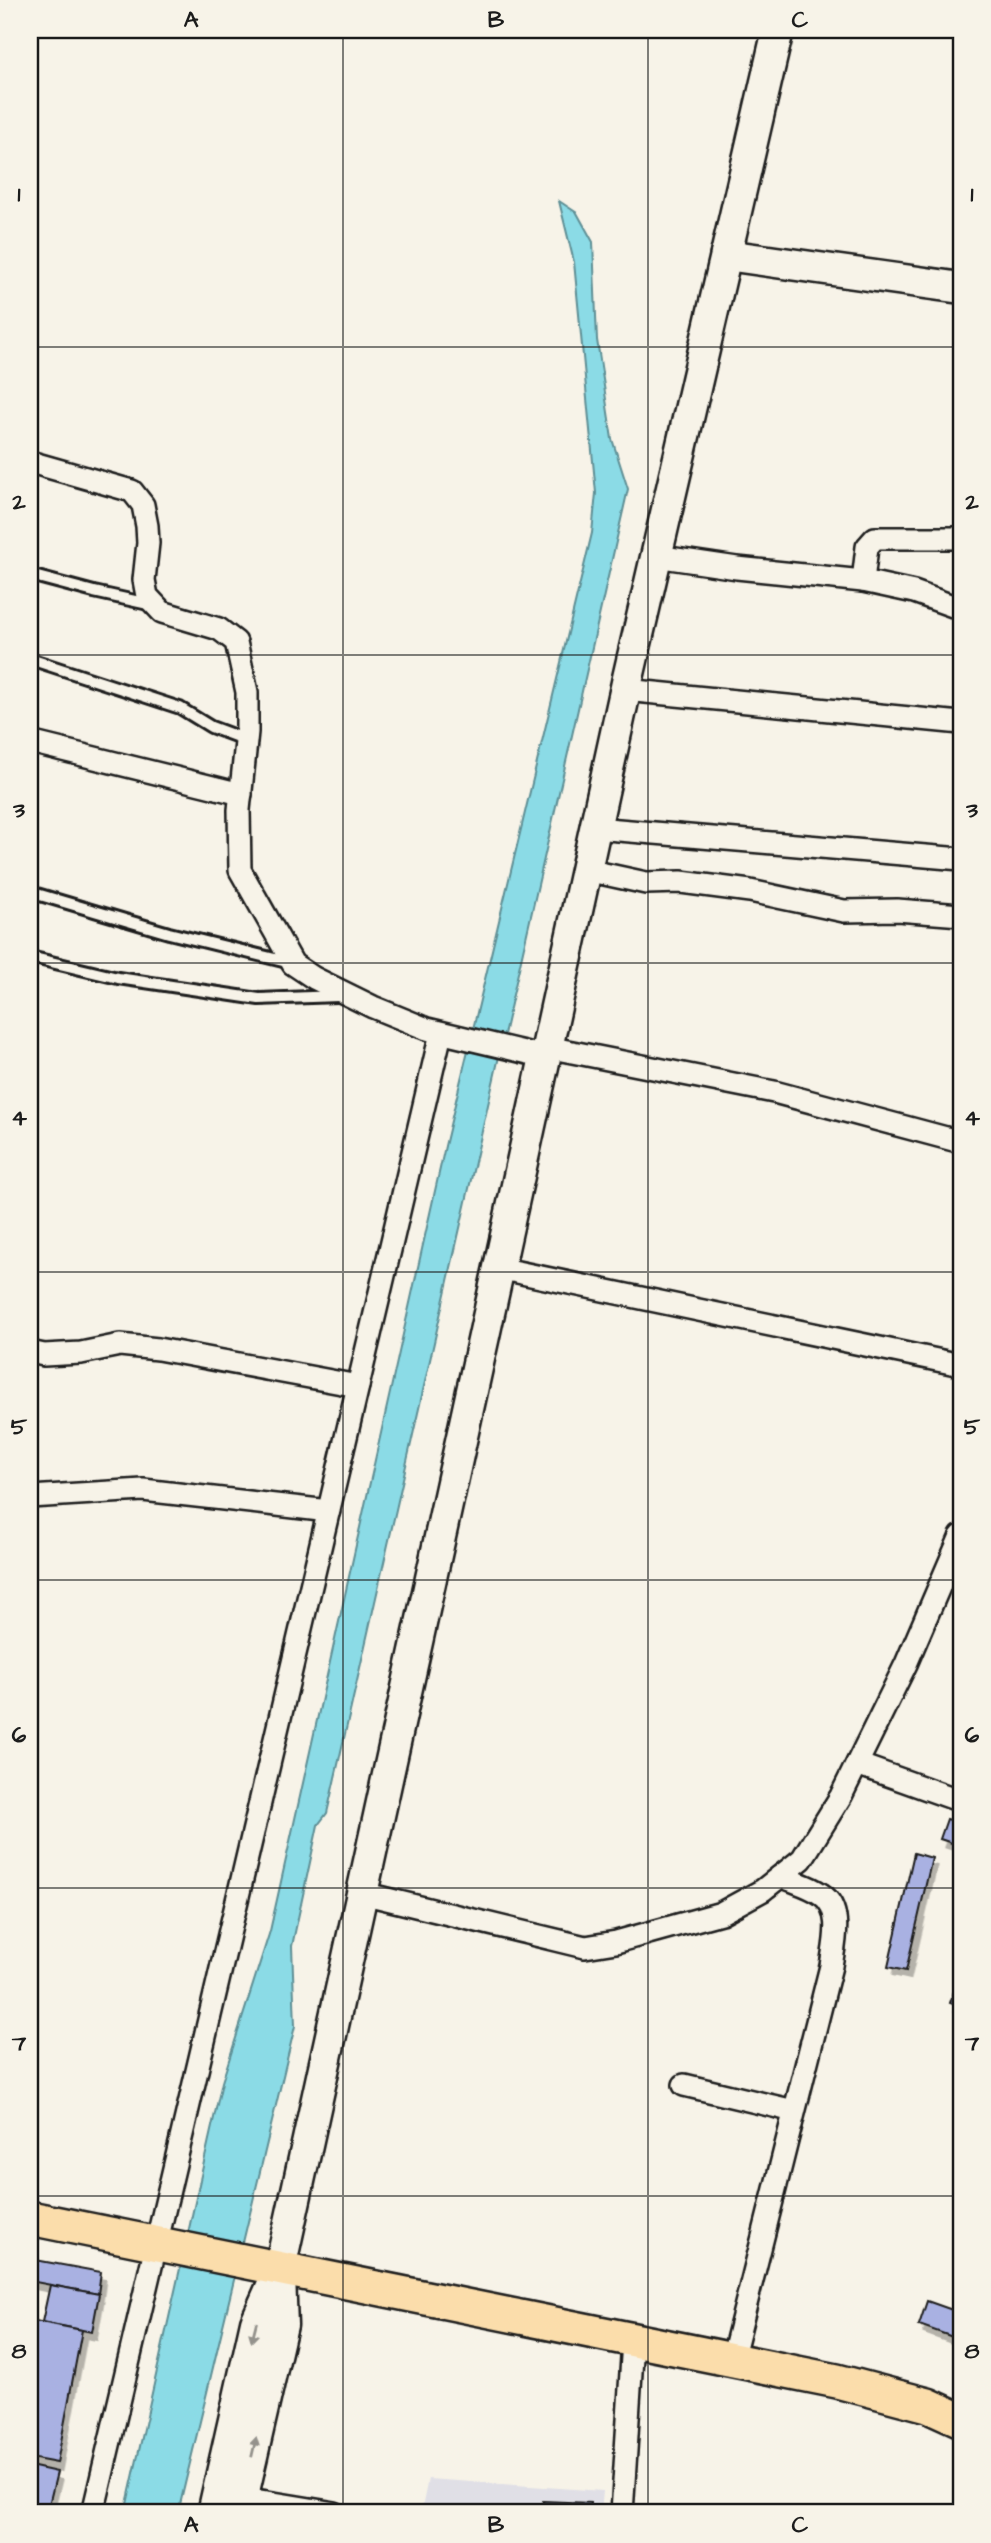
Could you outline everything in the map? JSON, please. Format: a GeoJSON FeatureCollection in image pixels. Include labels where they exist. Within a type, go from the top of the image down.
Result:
{"type":"FeatureCollection","features":[{"type":"Feature","properties":{"kind":"main road"},"geometry":{"type":"LineString","coordinates":[[212,2513],[256,2322],[280,2268],[625,690],[778,30]]}},
{"type":"Feature","properties":{"kind":"main road"},"geometry":{"type":"LineString","coordinates":[[726,255],[961,288]]}},
{"type":"Feature","properties":{"kind":"main road"},"geometry":{"type":"LineString","coordinates":[[30,2218],[837,2381],[928,2406],[961,2420]]}},
{"type":"Feature","properties":{"kind":"main road"},"geometry":{"type":"LineString","coordinates":[[241,2506],[282,2325],[280,2268]]}},
{"type":"Feature","properties":{"kind":"street"},"geometry":{"type":"LineString","coordinates":[[30,462],[109,482],[132,491],[143,505],[148,543],[144,580],[147,596],[162,612],[219,628],[236,642],[247,692],[240,870],[293,964],[348,995],[441,1033],[774,1091],[961,1142]]}},
{"type":"Feature","properties":{"kind":"street"},"geometry":{"type":"LineString","coordinates":[[863,582],[867,547],[875,538],[961,538]]}},
{"type":"Feature","properties":{"kind":"street"},"geometry":{"type":"LineString","coordinates":[[656,556],[863,582],[914,592],[961,609]]}},
{"type":"Feature","properties":{"kind":"street"},"geometry":{"type":"LineString","coordinates":[[625,690],[961,723]]}},
{"type":"Feature","properties":{"kind":"street"},"geometry":{"type":"LineString","coordinates":[[30,742],[241,794]]}},
{"type":"Feature","properties":{"kind":"street"},"geometry":{"type":"LineString","coordinates":[[595,828],[961,859]]}},
{"type":"Feature","properties":{"kind":"street"},"geometry":{"type":"LineString","coordinates":[[586,870],[646,883],[681,882],[750,891],[844,911],[897,910],[961,915]]}},
{"type":"Feature","properties":{"kind":"street"},"geometry":{"type":"LineString","coordinates":[[93,2513],[441,1033]]}},
{"type":"Feature","properties":{"kind":"street"},"geometry":{"type":"LineString","coordinates":[[498,1268],[961,1365]]}},
{"type":"Feature","properties":{"kind":"street"},"geometry":{"type":"LineString","coordinates":[[30,1352],[44,1355],[81,1353],[120,1346],[158,1349],[358,1386]]}},
{"type":"Feature","properties":{"kind":"street"},"geometry":{"type":"LineString","coordinates":[[30,1497],[143,1490],[329,1511]]}},
{"type":"Feature","properties":{"kind":"street"},"geometry":{"type":"LineString","coordinates":[[362,1893],[585,1947],[616,1942],[721,1913],[763,1891],[802,1859],[841,1796],[959,1549]]}},
{"type":"Feature","properties":{"kind":"street"},"geometry":{"type":"LineString","coordinates":[[857,1764],[961,1801]]}},
{"type":"Feature","properties":{"kind":"street"},"geometry":{"type":"LineString","coordinates":[[732,2360],[831,1966],[836,1932],[833,1908],[823,1895],[781,1877]]}},
{"type":"Feature","properties":{"kind":"street"},"geometry":{"type":"LineString","coordinates":[[684,2085],[794,2112]]}},
{"type":"Feature","properties":{"kind":"street"},"geometry":{"type":"LineString","coordinates":[[622,2513],[633,2341]]}},
{"type":"Feature","properties":{"kind":"street"},"geometry":{"type":"LineString","coordinates":[[241,2506],[335,2513]]}},
{"type":"Feature","properties":{"kind":"lane"},"geometry":{"type":"LineString","coordinates":[[30,575],[156,605]]}},
{"type":"Feature","properties":{"kind":"lane"},"geometry":{"type":"LineString","coordinates":[[30,659],[180,708],[211,727],[246,740]]}},
{"type":"Feature","properties":{"kind":"lane"},"geometry":{"type":"LineString","coordinates":[[30,892],[169,933],[293,964]]}},
{"type":"Feature","properties":{"kind":"lane"},"geometry":{"type":"LineString","coordinates":[[30,957],[118,978],[259,999],[348,995]]}},
{"type":"Feature","properties":{"kind":"shaded area"},"geometry":{"type":"Polygon","coordinates":[[[428,2479],[603,2491],[601,2513],[421,2513],[428,2479]]]}},
{"type":"Feature","properties":{"kind":"water"},"geometry":{"type":"Polygon","coordinates":[[[559,201],[577,213],[593,242],[597,340],[612,439],[628,489],[327,1813],[318,1825],[292,1946],[295,2026],[178,2513],[125,2513],[222,2082],[270,1931],[445,1146],[592,533],[596,493],[574,262],[559,201]]]}},
{"type":"Feature","properties":{"kind":"building"},"geometry":{"type":"Polygon","coordinates":[[[947,1819],[961,1823],[961,1846],[940,1839],[947,1819]]]}},
{"type":"Feature","properties":{"kind":"building"},"geometry":{"type":"Polygon","coordinates":[[[914,1853],[932,1858],[906,1971],[888,1967],[914,1853]]]}},
{"type":"Feature","properties":{"kind":"building"},"geometry":{"type":"Polygon","coordinates":[[[961,1971],[961,2007],[950,2003],[961,1971]]]}},
{"type":"Feature","properties":{"kind":"building"},"geometry":{"type":"Polygon","coordinates":[[[30,2259],[101,2272],[98,2294],[30,2281],[30,2259]]]}},
{"type":"Feature","properties":{"kind":"building"},"geometry":{"type":"Polygon","coordinates":[[[50,2285],[99,2294],[92,2332],[42,2322],[50,2285]]]}},
{"type":"Feature","properties":{"kind":"building"},"geometry":{"type":"Polygon","coordinates":[[[927,2301],[961,2313],[961,2340],[919,2325],[927,2301]]]}},
{"type":"Feature","properties":{"kind":"building"},"geometry":{"type":"Polygon","coordinates":[[[30,2320],[82,2330],[57,2463],[30,2458],[30,2320]]]}},
{"type":"Feature","properties":{"kind":"building"},"geometry":{"type":"Polygon","coordinates":[[[30,2466],[57,2472],[47,2513],[30,2513],[30,2466]]]}},
{"type":"Feature","properties":{"kind":"building"},"geometry":{"type":"Polygon","coordinates":[[[543,2501],[590,2503],[590,2513],[542,2513],[543,2501]]]}}]}
